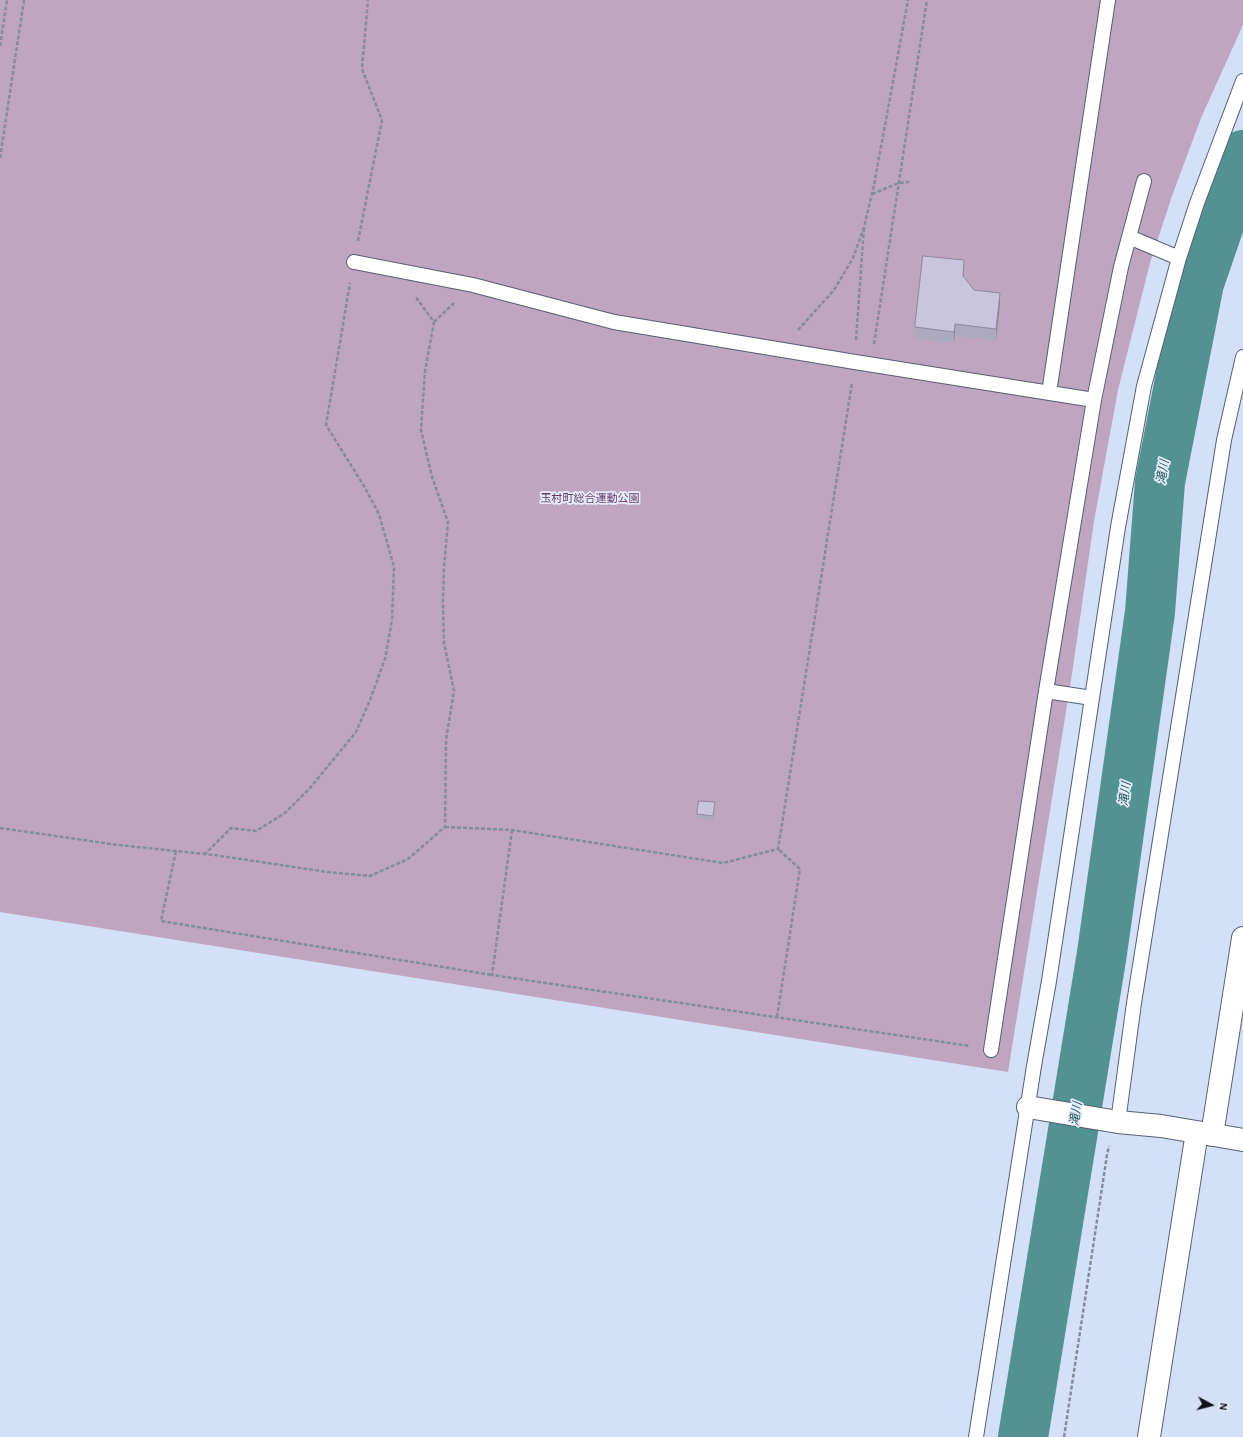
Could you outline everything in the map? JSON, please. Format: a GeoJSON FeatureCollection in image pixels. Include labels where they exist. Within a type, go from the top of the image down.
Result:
{"type":"FeatureCollection","features":[{"type":"Feature","properties":{"kind":"street"},"geometry":{"type":"LineString","coordinates":[[1149,1437],[1204,1134],[1243,938]]}},
{"type":"Feature","properties":{"kind":"street"},"geometry":{"type":"LineString","coordinates":[[1032,1108],[1112,1121],[1161,1126],[1243,1140]]}},
{"type":"Feature","properties":{"kind":"lane"},"geometry":{"type":"LineString","coordinates":[[1049,393],[1108,0]]}},
{"type":"Feature","properties":{"kind":"lane"},"geometry":{"type":"LineString","coordinates":[[976,1437],[1032,1108],[1049,980],[1118,527],[1144,386],[1179,258],[1200,196],[1243,81]]}},
{"type":"Feature","properties":{"kind":"lane"},"geometry":{"type":"LineString","coordinates":[[991,1050],[1046,691],[1094,400],[1120,267],[1144,181]]}},
{"type":"Feature","properties":{"kind":"lane"},"geometry":{"type":"LineString","coordinates":[[1129,237],[1179,258]]}},
{"type":"Feature","properties":{"kind":"lane"},"geometry":{"type":"LineString","coordinates":[[354,262],[473,285],[614,322],[870,365],[1094,400]]}},
{"type":"Feature","properties":{"kind":"lane"},"geometry":{"type":"LineString","coordinates":[[1112,1121],[1135,995],[1222,448],[1237,377],[1243,357]]}},
{"type":"Feature","properties":{"kind":"lane"},"geometry":{"type":"LineString","coordinates":[[1046,691],[1092,698]]}},
{"type":"Feature","properties":{"kind":"path"},"geometry":{"type":"LineString","coordinates":[[0,46],[7,0]]}},
{"type":"Feature","properties":{"kind":"path"},"geometry":{"type":"LineString","coordinates":[[0,158],[24,0]]}},
{"type":"Feature","properties":{"kind":"path"},"geometry":{"type":"LineString","coordinates":[[204,855],[231,828],[256,831],[284,813],[310,788],[356,732],[385,659],[392,620],[394,567],[379,514],[364,486],[326,425],[354,262],[382,120],[362,69],[368,0]]}},
{"type":"Feature","properties":{"kind":"path"},"geometry":{"type":"LineString","coordinates":[[770,348],[795,334],[834,290],[853,258],[864,227],[872,194],[908,0]]}},
{"type":"Feature","properties":{"kind":"path"},"geometry":{"type":"LineString","coordinates":[[870,365],[927,0]]}},
{"type":"Feature","properties":{"kind":"path"},"geometry":{"type":"LineString","coordinates":[[872,194],[899,183],[909,182]]}},
{"type":"Feature","properties":{"kind":"path"},"geometry":{"type":"LineString","coordinates":[[778,849],[855,362],[864,227]]}},
{"type":"Feature","properties":{"kind":"path"},"geometry":{"type":"LineString","coordinates":[[400,271],[417,299],[434,322],[425,371],[421,430],[432,477],[448,522],[444,567],[444,643],[454,691],[446,740],[445,828]]}},
{"type":"Feature","properties":{"kind":"path"},"geometry":{"type":"LineString","coordinates":[[0,828],[118,845],[370,876],[408,859],[445,828],[512,830],[723,863],[778,849]]}},
{"type":"Feature","properties":{"kind":"path"},"geometry":{"type":"LineString","coordinates":[[492,975],[512,830]]}},
{"type":"Feature","properties":{"kind":"path"},"geometry":{"type":"LineString","coordinates":[[777,1017],[800,869],[778,849]]}},
{"type":"Feature","properties":{"kind":"path"},"geometry":{"type":"LineString","coordinates":[[176,851],[161,921],[492,975],[991,1050]]}},
{"type":"Feature","properties":{"kind":"path"},"geometry":{"type":"LineString","coordinates":[[1064,1437],[1107,1155],[1112,1134],[1112,1121]]}},
{"type":"Feature","properties":{"kind":"green space","name":"玉村町総合運動公園"},"geometry":{"type":"Polygon","coordinates":[[[0,0],[1243,0],[1243,25],[1201,118],[1172,196],[1150,263],[1118,390],[1094,521],[1072,674],[1008,1072],[0,912],[0,0]]]}},
{"type":"Feature","properties":{"kind":"building"},"geometry":{"type":"Polygon","coordinates":[[[923,256],[964,260],[963,276],[974,290],[1000,293],[996,329],[955,324],[954,332],[915,327],[923,256]]]}},
{"type":"Feature","properties":{"kind":"building"},"geometry":{"type":"Polygon","coordinates":[[[699,801],[715,802],[713,816],[697,814],[699,801]]]}},
{"type":"Feature","properties":{"kind":"waterway","name":"滝川"},"geometry":{"type":"LineString","coordinates":[[1023,1437],[1102,953],[1150,612],[1160,482],[1199,283],[1243,155]]}}]}
